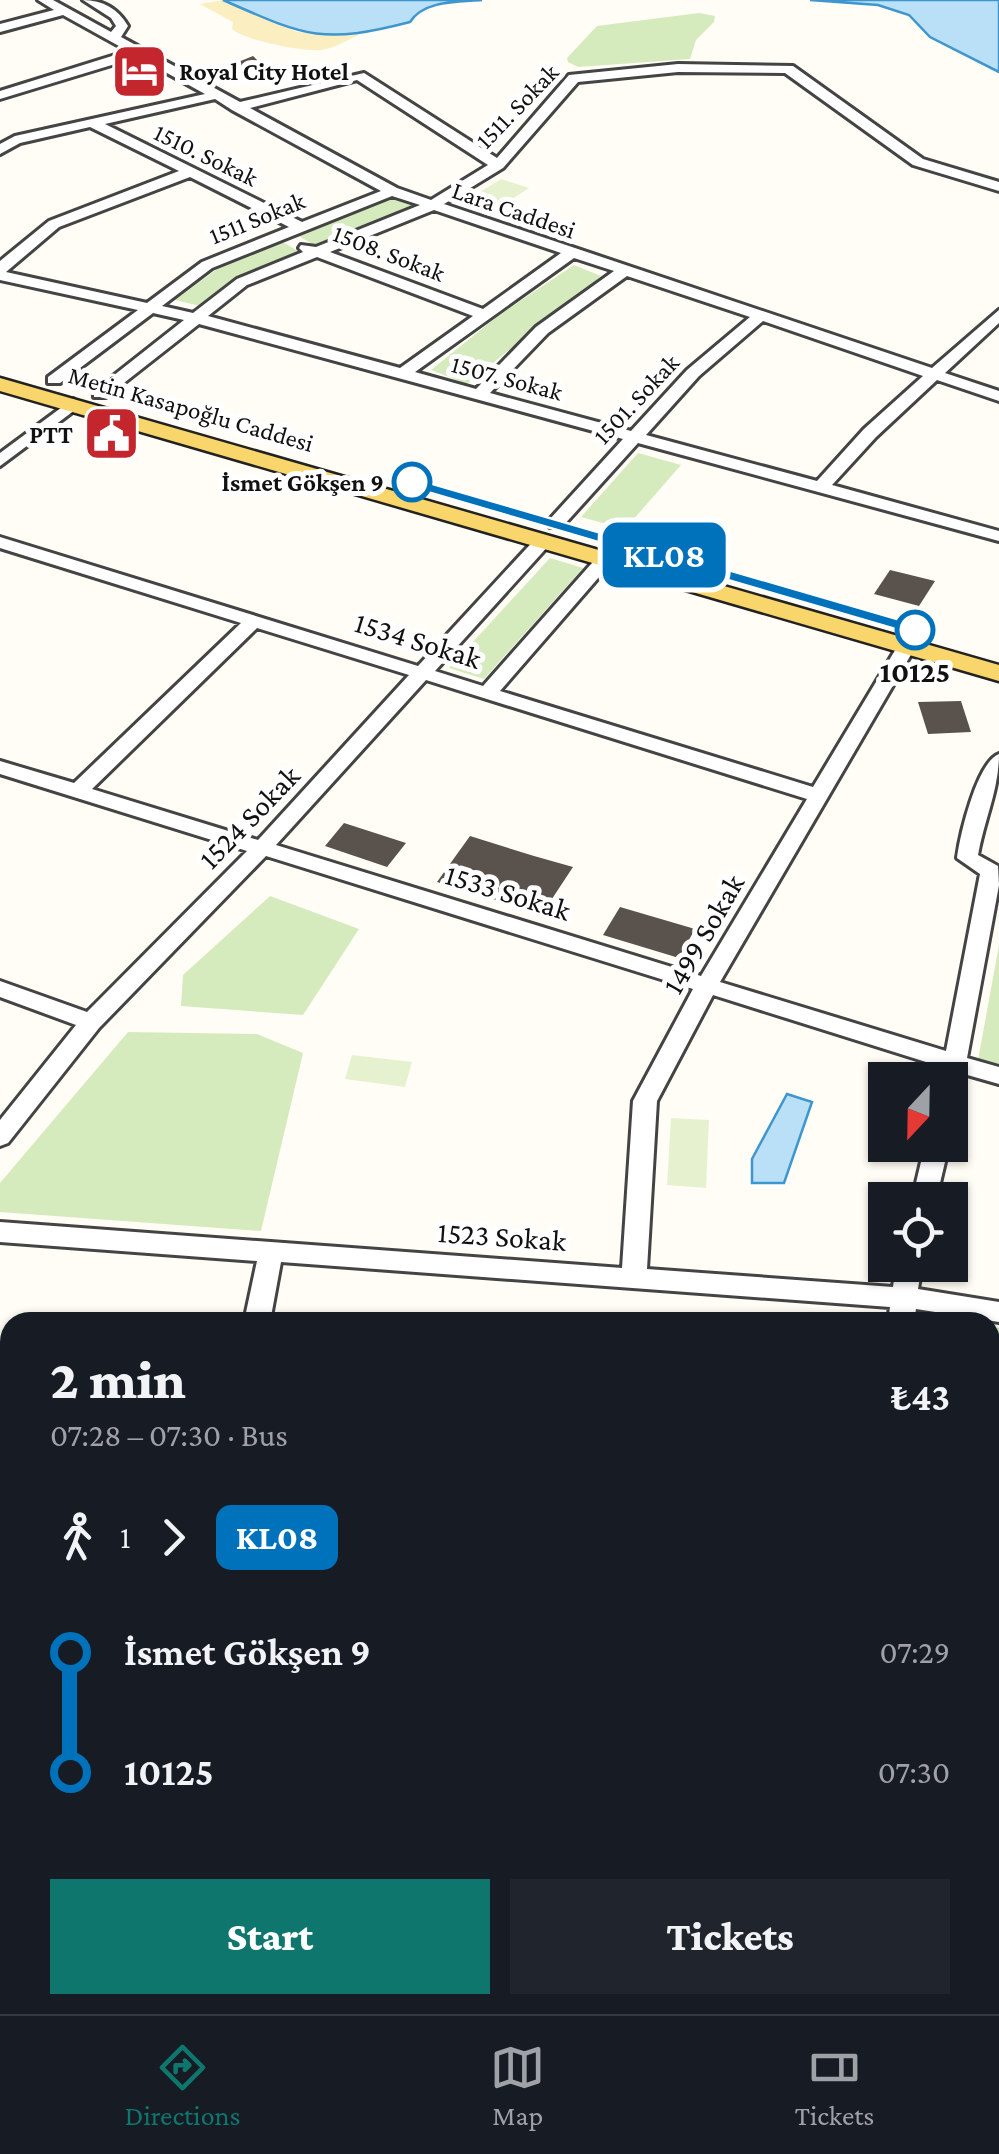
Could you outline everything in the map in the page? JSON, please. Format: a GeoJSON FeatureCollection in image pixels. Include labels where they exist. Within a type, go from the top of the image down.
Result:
{"type":"FeatureCollection","features":[{"type":"Feature","properties":{"kind":"main road","name":"Metin Kasapoğlu Caddesi"},"geometry":{"type":"LineString","coordinates":[[0,367],[54,380],[550,532],[606,558],[999,674]]}},
{"type":"Feature","properties":{"kind":"main road","name":"Metin Kasapoğlu Caddesi"},"geometry":{"type":"LineString","coordinates":[[0,384],[999,654]]}},
{"type":"Feature","properties":{"kind":"street","name":"Lara Caddesi"},"geometry":{"type":"LineString","coordinates":[[44,0],[392,191],[999,396]]}},
{"type":"Feature","properties":{"kind":"street"},"geometry":{"type":"LineString","coordinates":[[89,0],[116,16],[122,26],[112,40]]}},
{"type":"Feature","properties":{"kind":"street"},"geometry":{"type":"LineString","coordinates":[[0,28],[62,12]]}},
{"type":"Feature","properties":{"kind":"street"},"geometry":{"type":"LineString","coordinates":[[0,95],[136,53]]}},
{"type":"Feature","properties":{"kind":"street","name":"1511. Sokak"},"geometry":{"type":"LineString","coordinates":[[100,394],[242,282],[431,206],[498,165],[574,78],[678,68],[788,69],[918,162],[999,186]]}},
{"type":"Feature","properties":{"kind":"street"},"geometry":{"type":"LineString","coordinates":[[237,106],[359,76],[498,165]]}},
{"type":"Feature","properties":{"kind":"street"},"geometry":{"type":"LineString","coordinates":[[0,150],[15,140],[216,95]]}},
{"type":"Feature","properties":{"kind":"street","name":"1510. Sokak"},"geometry":{"type":"LineString","coordinates":[[92,123],[301,227]]}},
{"type":"Feature","properties":{"kind":"street"},"geometry":{"type":"LineString","coordinates":[[0,134],[15,140]]}},
{"type":"Feature","properties":{"kind":"street"},"geometry":{"type":"LineString","coordinates":[[0,272],[54,224],[190,172]]}},
{"type":"Feature","properties":{"kind":"street","name":"1511 Sokak"},"geometry":{"type":"LineString","coordinates":[[54,380],[207,265],[392,191]]}},
{"type":"Feature","properties":{"kind":"street","name":"1508. Sokak"},"geometry":{"type":"LineString","coordinates":[[280,235],[482,314]]}},
{"type":"Feature","properties":{"kind":"street"},"geometry":{"type":"LineString","coordinates":[[401,375],[571,253]]}},
{"type":"Feature","properties":{"kind":"street"},"geometry":{"type":"LineString","coordinates":[[478,396],[542,330],[624,271]]}},
{"type":"Feature","properties":{"kind":"street","name":"1507. Sokak"},"geometry":{"type":"LineString","coordinates":[[0,272],[196,318],[999,536]]}},
{"type":"Feature","properties":{"kind":"street"},"geometry":{"type":"LineString","coordinates":[[820,489],[932,373],[999,315]]}},
{"type":"Feature","properties":{"kind":"street","name":"1501. Sokak"},"geometry":{"type":"LineString","coordinates":[[550,532],[693,373],[760,316]]}},
{"type":"Feature","properties":{"kind":"street"},"geometry":{"type":"LineString","coordinates":[[0,461],[73,404]]}},
{"type":"Feature","properties":{"kind":"street","name":"1524 Sokak"},"geometry":{"type":"LineString","coordinates":[[0,1136],[91,1022],[262,848],[550,532]]}},
{"type":"Feature","properties":{"kind":"street","name":"1534 Sokak"},"geometry":{"type":"LineString","coordinates":[[0,542],[818,796]]}},
{"type":"Feature","properties":{"kind":"street"},"geometry":{"type":"LineString","coordinates":[[488,692],[606,558]]}},
{"type":"Feature","properties":{"kind":"street"},"geometry":{"type":"LineString","coordinates":[[78,791],[254,620]]}},
{"type":"Feature","properties":{"kind":"street","name":"1499 Sokak"},"geometry":{"type":"LineString","coordinates":[[634,1278],[644,1101],[707,985],[907,646]]}},
{"type":"Feature","properties":{"kind":"street"},"geometry":{"type":"LineString","coordinates":[[956,1062],[995,872],[967,858],[972,822],[999,760]]}},
{"type":"Feature","properties":{"kind":"street","name":"1533 Sokak"},"geometry":{"type":"LineString","coordinates":[[0,767],[956,1062]]}},
{"type":"Feature","properties":{"kind":"street"},"geometry":{"type":"LineString","coordinates":[[0,989],[91,1022]]}},
{"type":"Feature","properties":{"kind":"street","name":"1533 Sokak"},"geometry":{"type":"LineString","coordinates":[[968,1066],[999,1076]]}},
{"type":"Feature","properties":{"kind":"street","name":"1523 Sokak"},"geometry":{"type":"LineString","coordinates":[[0,1232],[634,1278],[901,1310],[964,1304],[999,1312]]}},
{"type":"Feature","properties":{"kind":"street"},"geometry":{"type":"LineString","coordinates":[[259,1312],[271,1252]]}},
{"type":"Feature","properties":{"kind":"street"},"geometry":{"type":"LineString","coordinates":[[901,1310],[906,1282]]}},
{"type":"Feature","properties":{"kind":"green space"},"geometry":{"type":"Polygon","coordinates":[[[699,13],[715,16],[714,22],[696,40],[690,59],[578,67],[568,62],[567,58],[597,26],[699,13]]]}},
{"type":"Feature","properties":{"kind":"green space"},"geometry":{"type":"Polygon","coordinates":[[[501,179],[529,188],[495,210],[467,200],[501,179]]]}},
{"type":"Feature","properties":{"kind":"green space"},"geometry":{"type":"Polygon","coordinates":[[[397,197],[417,205],[314,245],[297,235],[397,197]]]}},
{"type":"Feature","properties":{"kind":"green space"},"geometry":{"type":"Polygon","coordinates":[[[281,241],[298,251],[238,277],[200,306],[175,300],[224,264],[281,241]]]}},
{"type":"Feature","properties":{"kind":"green space"},"geometry":{"type":"Polygon","coordinates":[[[574,265],[601,276],[467,384],[431,370],[499,315],[574,265]]]}},
{"type":"Feature","properties":{"kind":"green space"},"geometry":{"type":"Polygon","coordinates":[[[638,453],[681,465],[625,529],[581,517],[638,453]]]}},
{"type":"Feature","properties":{"kind":"green space"},"geometry":{"type":"Polygon","coordinates":[[[550,558],[583,568],[484,679],[449,668],[550,558]]]}},
{"type":"Feature","properties":{"kind":"green space"},"geometry":{"type":"Polygon","coordinates":[[[270,896],[359,929],[303,1015],[181,1006],[183,975],[270,896]]]}},
{"type":"Feature","properties":{"kind":"green space"},"geometry":{"type":"Polygon","coordinates":[[[999,945],[999,1066],[978,1060],[999,945]]]}},
{"type":"Feature","properties":{"kind":"green space"},"geometry":{"type":"Polygon","coordinates":[[[128,1032],[257,1034],[303,1053],[261,1231],[0,1212],[0,1183],[128,1032]]]}},
{"type":"Feature","properties":{"kind":"green space"},"geometry":{"type":"Polygon","coordinates":[[[352,1055],[412,1062],[405,1087],[345,1079],[352,1055]]]}},
{"type":"Feature","properties":{"kind":"green space"},"geometry":{"type":"Polygon","coordinates":[[[671,1118],[709,1120],[706,1188],[667,1185],[671,1118]]]}},
{"type":"Feature","properties":{"kind":"sand"},"geometry":{"type":"Polygon","coordinates":[[[223,0],[297,32],[359,35],[320,50],[261,41],[232,29],[233,22],[200,4],[223,0]]]}},
{"type":"Feature","properties":{"kind":"water"},"geometry":{"type":"Polygon","coordinates":[[[223,0],[482,0],[442,4],[424,10],[410,22],[333,35],[295,29],[223,0]]]}},
{"type":"Feature","properties":{"kind":"water"},"geometry":{"type":"Polygon","coordinates":[[[810,0],[999,0],[999,72],[930,37],[909,15],[878,5],[810,0]]]}},
{"type":"Feature","properties":{"kind":"water"},"geometry":{"type":"Polygon","coordinates":[[[787,1094],[812,1102],[784,1183],[752,1183],[752,1159],[787,1094]]]}},
{"type":"Feature","properties":{"kind":"building"},"geometry":{"type":"Polygon","coordinates":[[[253,56],[273,75],[256,82],[249,77],[241,79],[228,66],[253,56]]]}},
{"type":"Feature","properties":{"kind":"building"},"geometry":{"type":"Polygon","coordinates":[[[890,570],[935,581],[919,606],[874,594],[890,570]]]}},
{"type":"Feature","properties":{"kind":"building"},"geometry":{"type":"Polygon","coordinates":[[[961,701],[971,732],[928,734],[918,702],[961,701]]]}},
{"type":"Feature","properties":{"kind":"building"},"geometry":{"type":"Polygon","coordinates":[[[344,823],[406,843],[387,867],[325,846],[344,823]]]}},
{"type":"Feature","properties":{"kind":"building"},"geometry":{"type":"Polygon","coordinates":[[[470,836],[573,867],[542,914],[437,882],[470,836]]]}},
{"type":"Feature","properties":{"kind":"building"},"geometry":{"type":"Polygon","coordinates":[[[620,907],[695,929],[679,958],[603,935],[620,907]]]}},
{"type":"Feature","properties":{"kind":"bus line","name":"KL08"},"geometry":{"type":"LineString","coordinates":[[412,482],[915,630]]}},
{"type":"Feature","properties":{"kind":"place","name":"Royal City Hotel"},"geometry":{"type":"Point","coordinates":[140,71]}},
{"type":"Feature","properties":{"kind":"place","name":"PTT"},"geometry":{"type":"Point","coordinates":[112,434]}},
{"type":"Feature","properties":{"kind":"place","name":"İsmet Gökşen 9"},"geometry":{"type":"Point","coordinates":[412,482]}},
{"type":"Feature","properties":{"kind":"place","name":"10125"},"geometry":{"type":"Point","coordinates":[915,630]}}]}
